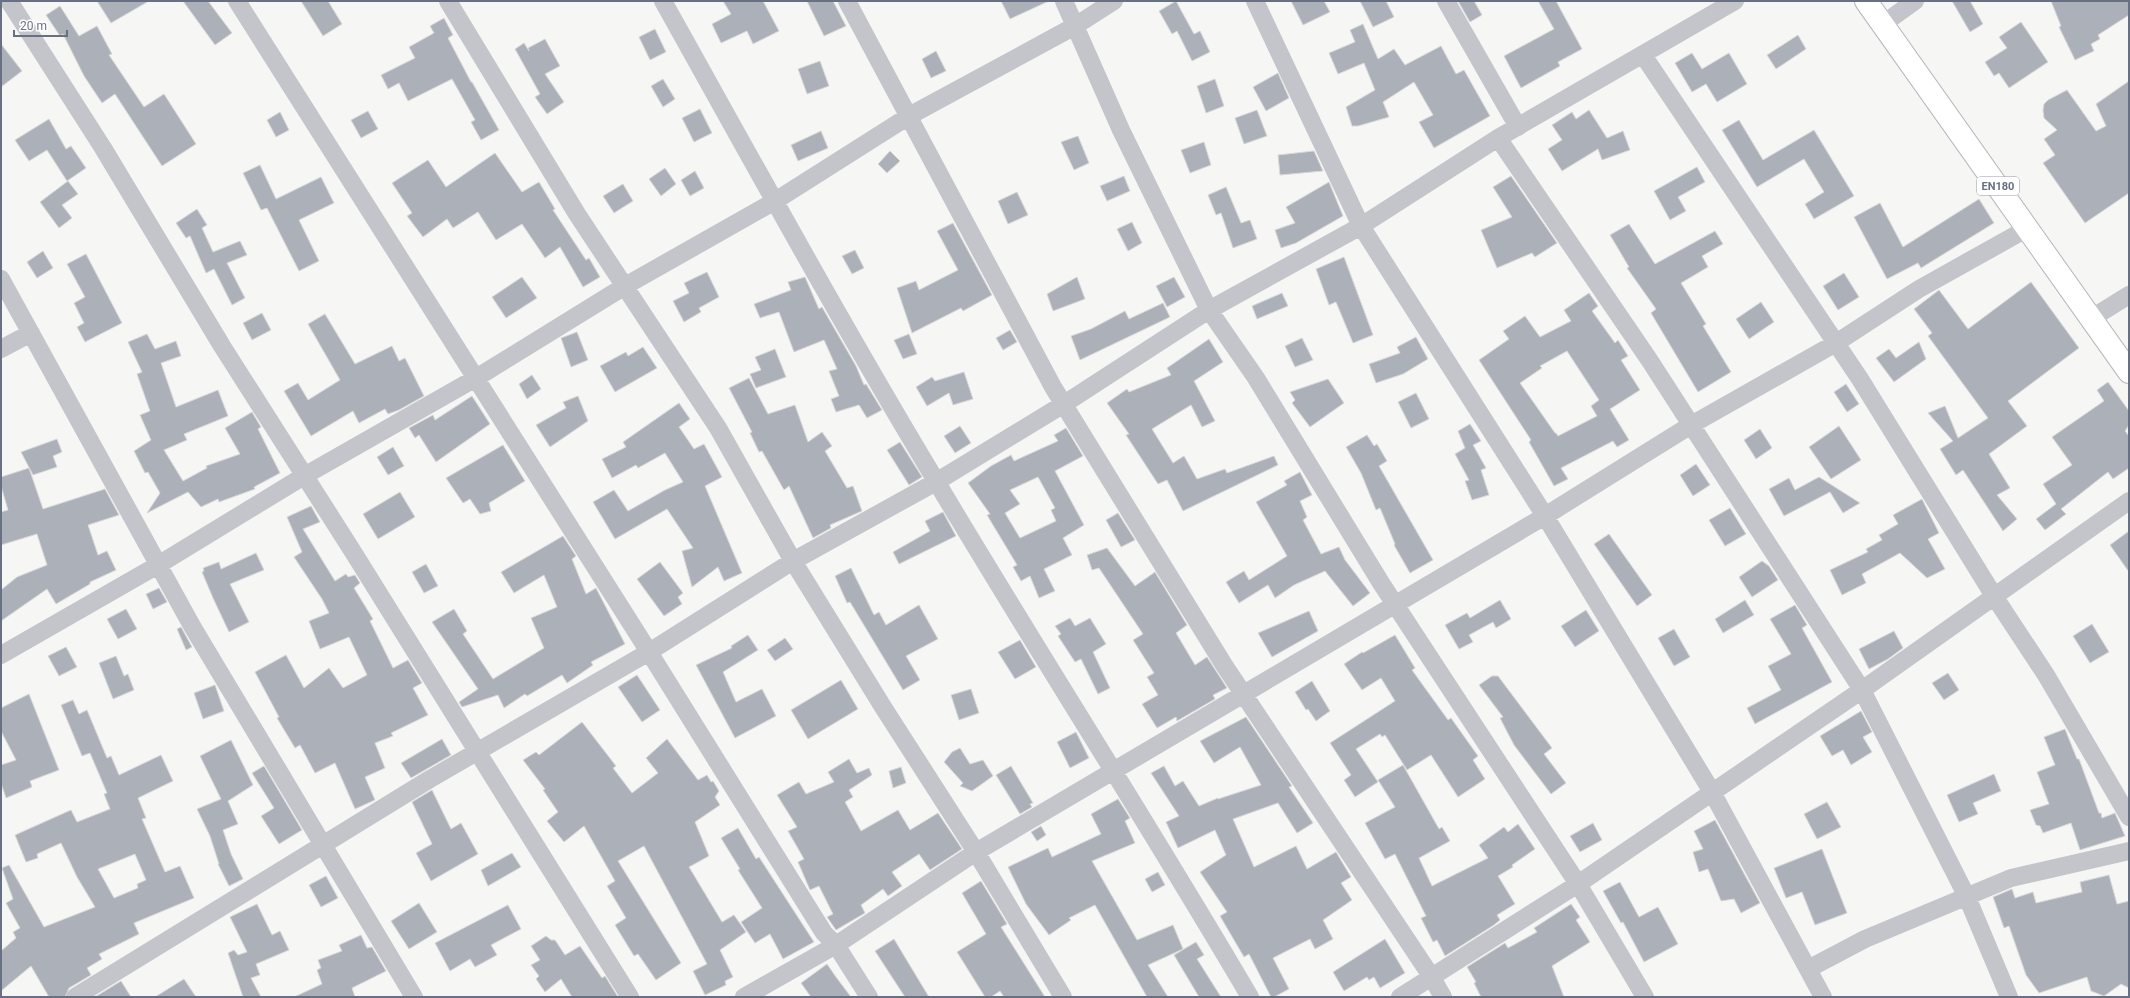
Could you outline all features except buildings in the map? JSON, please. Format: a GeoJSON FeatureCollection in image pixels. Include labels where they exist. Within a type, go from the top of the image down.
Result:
{"type":"FeatureCollection","features":[{"type":"Feature","properties":{"kind":"main road","name":"EN180"},"geometry":{"type":"LineString","coordinates":[[1866,1],[2129,372]]}},
{"type":"Feature","properties":{"kind":"street"},"geometry":{"type":"LineString","coordinates":[[237,1],[649,652],[824,933],[836,945],[869,997]]}},
{"type":"Feature","properties":{"kind":"street"},"geometry":{"type":"LineString","coordinates":[[448,1],[577,214],[718,428],[793,561],[883,707],[976,852],[1063,997]]}},
{"type":"Feature","properties":{"kind":"street"},"geometry":{"type":"LineString","coordinates":[[663,1],[775,201],[936,482],[1115,771],[1250,997]]}},
{"type":"Feature","properties":{"kind":"street"},"geometry":{"type":"LineString","coordinates":[[847,1],[1064,404],[1244,694],[1443,997]]}},
{"type":"Feature","properties":{"kind":"street"},"geometry":{"type":"LineString","coordinates":[[1064,1],[1121,130],[1209,310],[1256,378],[1394,604],[1578,884],[1645,997]]}},
{"type":"Feature","properties":{"kind":"street"},"geometry":{"type":"LineString","coordinates":[[1,655],[158,565],[304,476],[476,378],[624,286],[775,201],[909,116],[1075,26],[1114,1]]}},
{"type":"Feature","properties":{"kind":"street"},"geometry":{"type":"LineString","coordinates":[[1255,1],[1361,226],[1545,516],[1712,792],[1823,997]]}},
{"type":"Feature","properties":{"kind":"street"},"geometry":{"type":"LineString","coordinates":[[1446,1],[1518,127]]}},
{"type":"Feature","properties":{"kind":"street"},"geometry":{"type":"LineString","coordinates":[[75,997],[476,752],[649,652],[793,561],[936,482],[1064,404],[1209,310],[1361,226],[1498,138],[1735,1]]}},
{"type":"Feature","properties":{"kind":"street"},"geometry":{"type":"LineString","coordinates":[[1883,24],[1915,1]]}},
{"type":"Feature","properties":{"kind":"street"},"geometry":{"type":"LineString","coordinates":[[10,5],[104,148],[222,346],[630,997]]}},
{"type":"Feature","properties":{"kind":"street"},"geometry":{"type":"LineString","coordinates":[[1643,55],[1836,343],[1994,596],[2046,675],[2129,817]]}},
{"type":"Feature","properties":{"kind":"street"},"geometry":{"type":"LineString","coordinates":[[1498,138],[1650,361],[1862,690],[1967,897],[2009,997]]}},
{"type":"Feature","properties":{"kind":"street"},"geometry":{"type":"LineString","coordinates":[[744,997],[836,945],[976,852],[1545,516],[1691,425],[1836,343],[1919,289],[2028,228]]}},
{"type":"Feature","properties":{"kind":"street"},"geometry":{"type":"LineString","coordinates":[[1,279],[192,626],[324,844],[414,997]]}},
{"type":"Feature","properties":{"kind":"street"},"geometry":{"type":"LineString","coordinates":[[2092,318],[2129,295]]}},
{"type":"Feature","properties":{"kind":"street"},"geometry":{"type":"LineString","coordinates":[[1,349],[31,333]]}},
{"type":"Feature","properties":{"kind":"street"},"geometry":{"type":"LineString","coordinates":[[1400,997],[1430,976],[1482,946],[1578,884],[1862,690],[2129,501]]}},
{"type":"Feature","properties":{"kind":"street"},"geometry":{"type":"LineString","coordinates":[[1808,968],[1865,939],[2011,878],[2129,851]]}}]}
